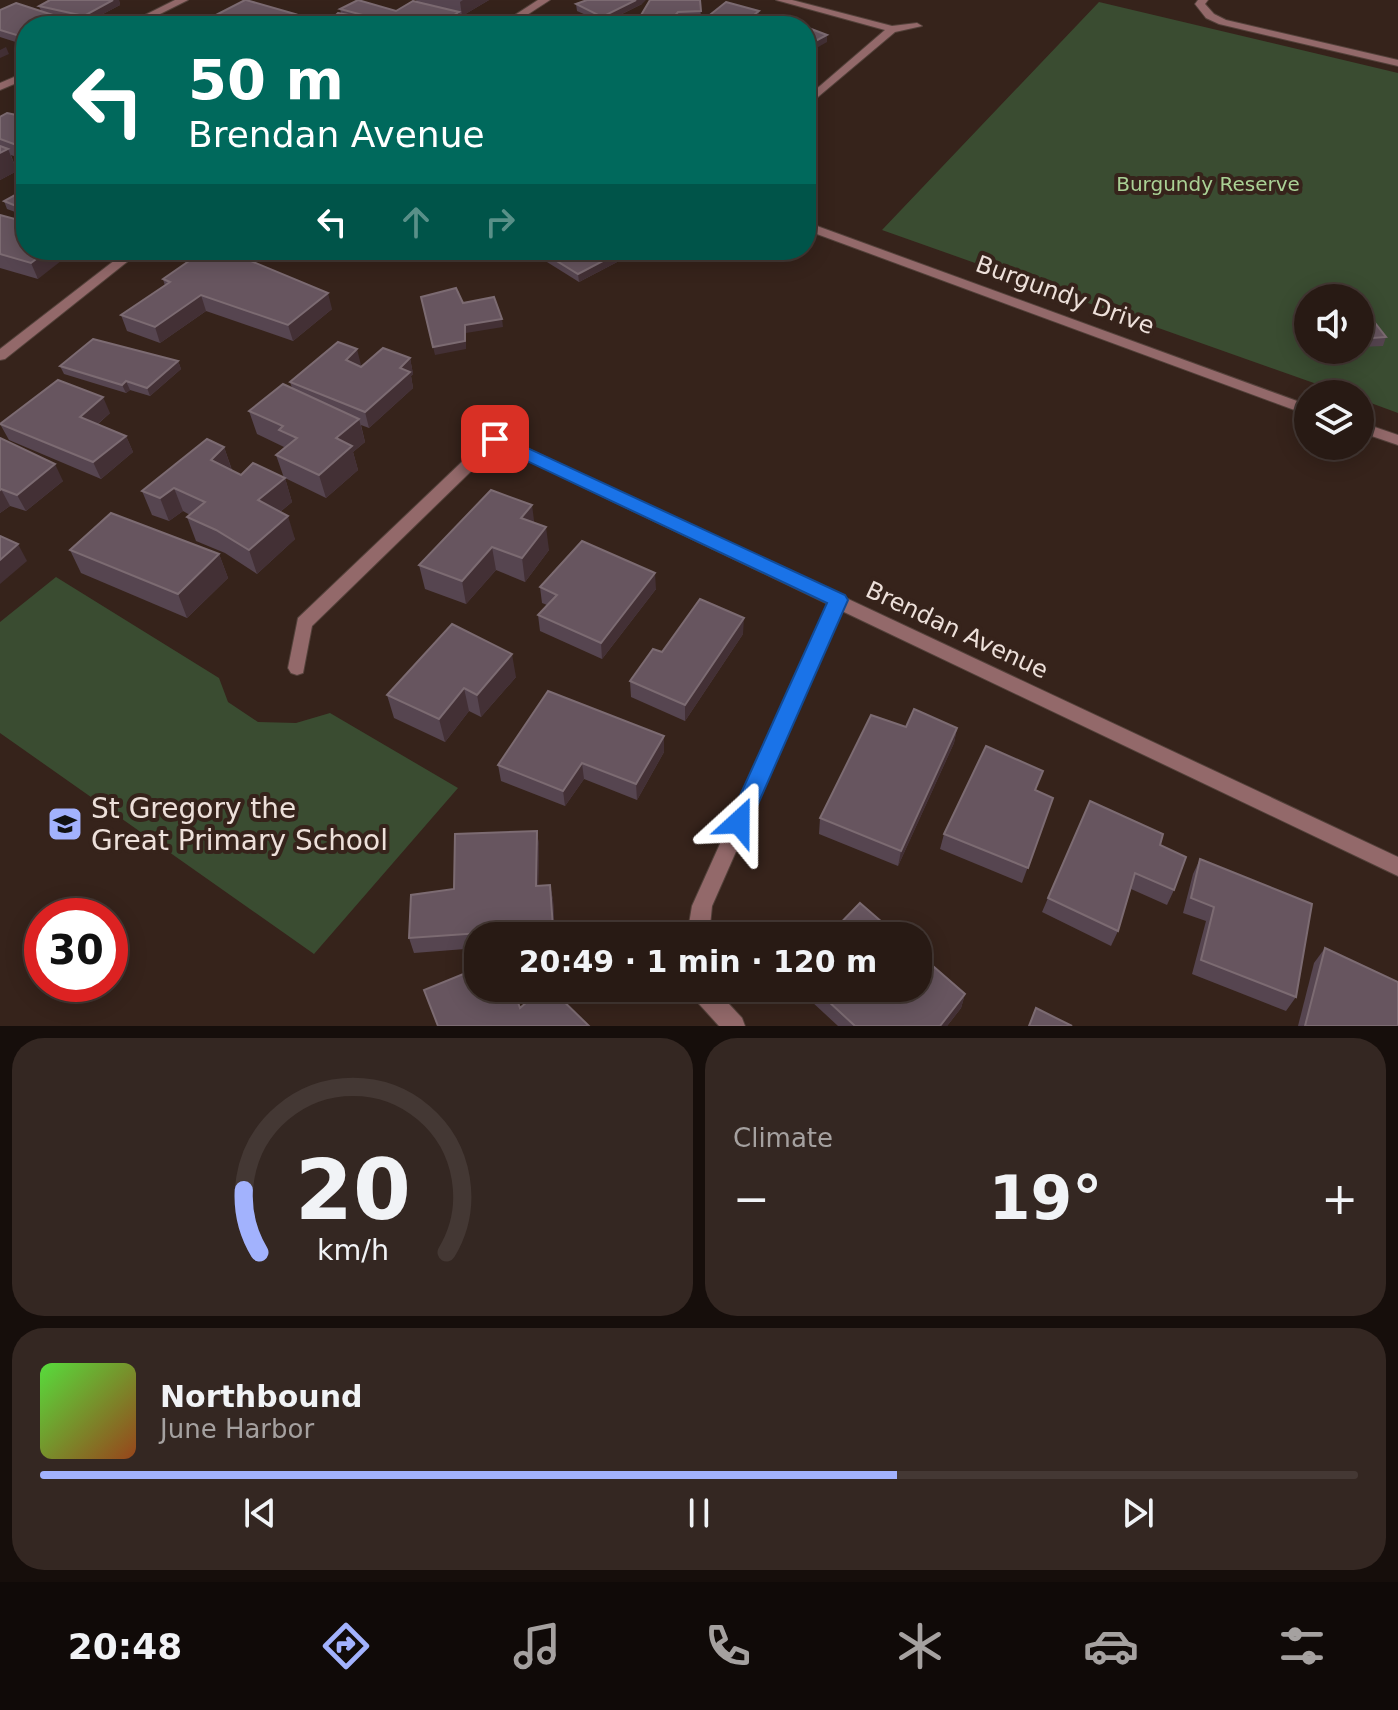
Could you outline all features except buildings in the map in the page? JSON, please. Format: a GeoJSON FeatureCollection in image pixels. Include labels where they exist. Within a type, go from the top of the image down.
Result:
{"type":"FeatureCollection","features":[{"type":"Feature","properties":{"kind":"street"},"geometry":{"type":"LineString","coordinates":[[149,16],[183,0]]}},
{"type":"Feature","properties":{"kind":"street"},"geometry":{"type":"LineString","coordinates":[[519,16],[545,0]]}},
{"type":"Feature","properties":{"kind":"street"},"geometry":{"type":"LineString","coordinates":[[781,0],[892,29],[917,26]]}},
{"type":"Feature","properties":{"kind":"street"},"geometry":{"type":"LineString","coordinates":[[1203,0],[1200,4],[1202,9],[1223,22],[1398,63]]}},
{"type":"Feature","properties":{"kind":"street"},"geometry":{"type":"LineString","coordinates":[[816,95],[892,29]]}},
{"type":"Feature","properties":{"kind":"street","name":"Burgundy Drive"},"geometry":{"type":"LineString","coordinates":[[816,230],[1294,405]]}},
{"type":"Feature","properties":{"kind":"street"},"geometry":{"type":"LineString","coordinates":[[0,356],[123,260]]}},
{"type":"Feature","properties":{"kind":"street"},"geometry":{"type":"LineString","coordinates":[[297,668],[304,623],[495,439],[499,414]]}},
{"type":"Feature","properties":{"kind":"street"},"geometry":{"type":"LineString","coordinates":[[1374,432],[1398,440]]}},
{"type":"Feature","properties":{"kind":"street","name":"Brendan Avenue"},"geometry":{"type":"LineString","coordinates":[[495,439],[1398,867]]}},
{"type":"Feature","properties":{"kind":"street"},"geometry":{"type":"LineString","coordinates":[[700,922],[702,906],[838,600]]}},
{"type":"Feature","properties":{"kind":"street"},"geometry":{"type":"LineString","coordinates":[[712,1002],[734,1026]]}},
{"type":"Feature","properties":{"kind":"green space","name":"Burgundy Reserve"},"geometry":{"type":"Polygon","coordinates":[[[1099,2],[1398,73],[1398,413],[1374,404],[1374,380],[1305,380],[882,230],[1099,2]]]}},
{"type":"Feature","properties":{"kind":"green space"},"geometry":{"type":"Polygon","coordinates":[[[56,577],[219,678],[228,702],[258,722],[296,723],[330,713],[458,788],[314,954],[0,733],[0,622],[56,577]]]}},
{"type":"Feature","properties":{"kind":"place","name":"St Gregory the Great Primary School"},"geometry":{"type":"Point","coordinates":[65,824]}},
{"type":"Feature","properties":{"kind":"route"},"geometry":{"type":"LineString","coordinates":[[495,439],[838,600],[739,822]]}}]}
